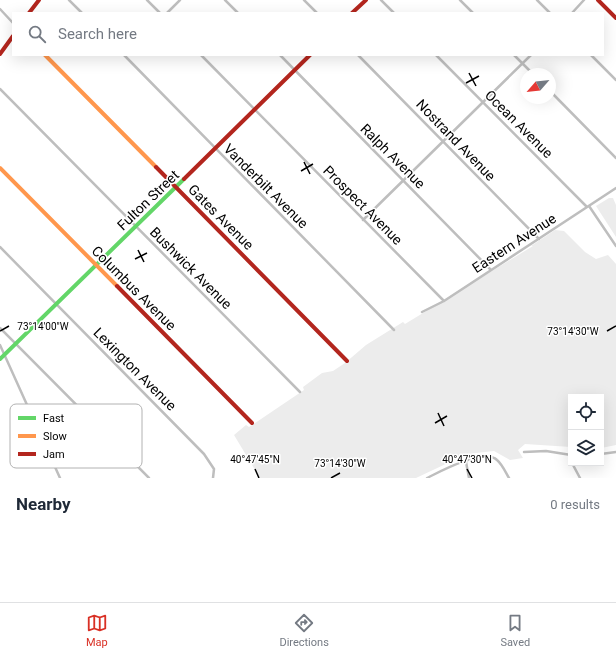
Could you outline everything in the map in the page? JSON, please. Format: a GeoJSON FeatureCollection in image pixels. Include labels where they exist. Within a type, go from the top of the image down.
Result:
{"type":"FeatureCollection","features":[{"type":"Feature","properties":{"kind":"street"},"geometry":{"type":"LineString","coordinates":[[30,12],[38,0]]}},
{"type":"Feature","properties":{"kind":"street"},"geometry":{"type":"LineString","coordinates":[[69,0],[81,12]]}},
{"type":"Feature","properties":{"kind":"street"},"geometry":{"type":"LineString","coordinates":[[147,0],[159,12]]}},
{"type":"Feature","properties":{"kind":"street"},"geometry":{"type":"LineString","coordinates":[[168,12],[180,0]]}},
{"type":"Feature","properties":{"kind":"street"},"geometry":{"type":"LineString","coordinates":[[225,0],[237,12]]}},
{"type":"Feature","properties":{"kind":"street"},"geometry":{"type":"LineString","coordinates":[[304,0],[316,12]]}},
{"type":"Feature","properties":{"kind":"street"},"geometry":{"type":"LineString","coordinates":[[353,12],[366,0]]}},
{"type":"Feature","properties":{"kind":"street"},"geometry":{"type":"LineString","coordinates":[[381,0],[393,12]]}},
{"type":"Feature","properties":{"kind":"street"},"geometry":{"type":"LineString","coordinates":[[460,0],[472,12]]}},
{"type":"Feature","properties":{"kind":"street"},"geometry":{"type":"LineString","coordinates":[[537,0],[549,12]]}},
{"type":"Feature","properties":{"kind":"street"},"geometry":{"type":"LineString","coordinates":[[573,12],[584,0]]}},
{"type":"Feature","properties":{"kind":"street"},"geometry":{"type":"LineString","coordinates":[[598,0],[616,18]]}},
{"type":"Feature","properties":{"kind":"street"},"geometry":{"type":"LineString","coordinates":[[0,9],[12,21]]}},
{"type":"Feature","properties":{"kind":"street"},"geometry":{"type":"LineString","coordinates":[[0,54],[12,37]]}},
{"type":"Feature","properties":{"kind":"street","name":"Gates Avenue"},"geometry":{"type":"LineString","coordinates":[[46,56],[347,361]]}},
{"type":"Feature","properties":{"kind":"street","name":"Vanderbilt Avenue"},"geometry":{"type":"LineString","coordinates":[[125,56],[394,330]]}},
{"type":"Feature","properties":{"kind":"street","name":"Prospect Avenue"},"geometry":{"type":"LineString","coordinates":[[203,56],[444,301]]}},
{"type":"Feature","properties":{"kind":"street","name":"Ralph Avenue"},"geometry":{"type":"LineString","coordinates":[[281,56],[491,270]]}},
{"type":"Feature","properties":{"kind":"street","name":"Fulton Street"},"geometry":{"type":"LineString","coordinates":[[0,359],[309,56]]}},
{"type":"Feature","properties":{"kind":"street","name":"Nostrand Avenue"},"geometry":{"type":"LineString","coordinates":[[359,56],[539,239]]}},
{"type":"Feature","properties":{"kind":"street","name":"Ocean Avenue"},"geometry":{"type":"LineString","coordinates":[[437,56],[588,207],[616,246]]}},
{"type":"Feature","properties":{"kind":"street"},"geometry":{"type":"LineString","coordinates":[[515,56],[527,68]]}},
{"type":"Feature","properties":{"kind":"street"},"geometry":{"type":"LineString","coordinates":[[363,220],[530,56]]}},
{"type":"Feature","properties":{"kind":"street"},"geometry":{"type":"LineString","coordinates":[[592,56],[616,80]]}},
{"type":"Feature","properties":{"kind":"street","name":"Bushwick Avenue"},"geometry":{"type":"LineString","coordinates":[[0,89],[300,392]]}},
{"type":"Feature","properties":{"kind":"street"},"geometry":{"type":"LineString","coordinates":[[556,97],[616,158]]}},
{"type":"Feature","properties":{"kind":"street","name":"Columbus Avenue"},"geometry":{"type":"LineString","coordinates":[[0,168],[252,423]]}},
{"type":"Feature","properties":{"kind":"street","name":"Eastern Avenue"},"geometry":{"type":"LineString","coordinates":[[422,312],[444,301],[616,188]]}},
{"type":"Feature","properties":{"kind":"street","name":"Lexington Avenue"},"geometry":{"type":"LineString","coordinates":[[0,247],[201,451],[214,469],[212,477]]}},
{"type":"Feature","properties":{"kind":"street"},"geometry":{"type":"LineString","coordinates":[[0,328],[76,404]]}},
{"type":"Feature","properties":{"kind":"street"},"geometry":{"type":"LineString","coordinates":[[0,345],[27,404]]}},
{"type":"Feature","properties":{"kind":"street"},"geometry":{"type":"LineString","coordinates":[[524,452],[546,451],[568,455]]}},
{"type":"Feature","properties":{"kind":"street"},"geometry":{"type":"LineString","coordinates":[[604,454],[616,452]]}},
{"type":"Feature","properties":{"kind":"street"},"geometry":{"type":"LineString","coordinates":[[427,478],[480,457],[490,456],[497,460],[509,478]]}},
{"type":"Feature","properties":{"kind":"street"},"geometry":{"type":"LineString","coordinates":[[466,462],[469,478]]}},
{"type":"Feature","properties":{"kind":"street"},"geometry":{"type":"LineString","coordinates":[[574,466],[580,478]]}},
{"type":"Feature","properties":{"kind":"street"},"geometry":{"type":"LineString","coordinates":[[56,468],[60,478]]}},
{"type":"Feature","properties":{"kind":"street"},"geometry":{"type":"LineString","coordinates":[[139,468],[149,478]]}},
{"type":"Feature","properties":{"kind":"shaded area"},"geometry":{"type":"Polygon","coordinates":[[[609,198],[613,198],[616,205],[616,237],[596,206],[609,198]]]}},
{"type":"Feature","properties":{"kind":"shaded area"},"geometry":{"type":"Polygon","coordinates":[[[555,230],[564,231],[585,252],[596,259],[608,255],[616,264],[616,445],[604,447],[604,394],[568,394],[568,447],[525,444],[518,450],[523,458],[510,460],[494,451],[467,454],[416,478],[260,478],[234,435],[246,425],[249,427],[304,390],[303,387],[322,373],[333,371],[345,363],[366,345],[403,322],[405,324],[533,246],[531,246],[555,230]]]}},
{"type":"Feature","properties":{"kind":"traffic: fast"},"geometry":{"type":"LineString","coordinates":[[0,359],[184,179]]}},
{"type":"Feature","properties":{"kind":"traffic: slow"},"geometry":{"type":"LineString","coordinates":[[46,56],[156,167]]}},
{"type":"Feature","properties":{"kind":"traffic: slow"},"geometry":{"type":"LineString","coordinates":[[0,168],[117,286]]}},
{"type":"Feature","properties":{"kind":"traffic: jam"},"geometry":{"type":"LineString","coordinates":[[30,12],[39,0]]}},
{"type":"Feature","properties":{"kind":"traffic: jam"},"geometry":{"type":"LineString","coordinates":[[353,12],[366,0]]}},
{"type":"Feature","properties":{"kind":"traffic: jam"},"geometry":{"type":"LineString","coordinates":[[598,0],[616,18]]}},
{"type":"Feature","properties":{"kind":"traffic: jam"},"geometry":{"type":"LineString","coordinates":[[0,54],[12,37]]}},
{"type":"Feature","properties":{"kind":"traffic: jam"},"geometry":{"type":"LineString","coordinates":[[184,179],[309,56]]}},
{"type":"Feature","properties":{"kind":"traffic: jam"},"geometry":{"type":"LineString","coordinates":[[156,167],[347,361]]}},
{"type":"Feature","properties":{"kind":"traffic: jam"},"geometry":{"type":"LineString","coordinates":[[117,286],[252,423]]}}]}
